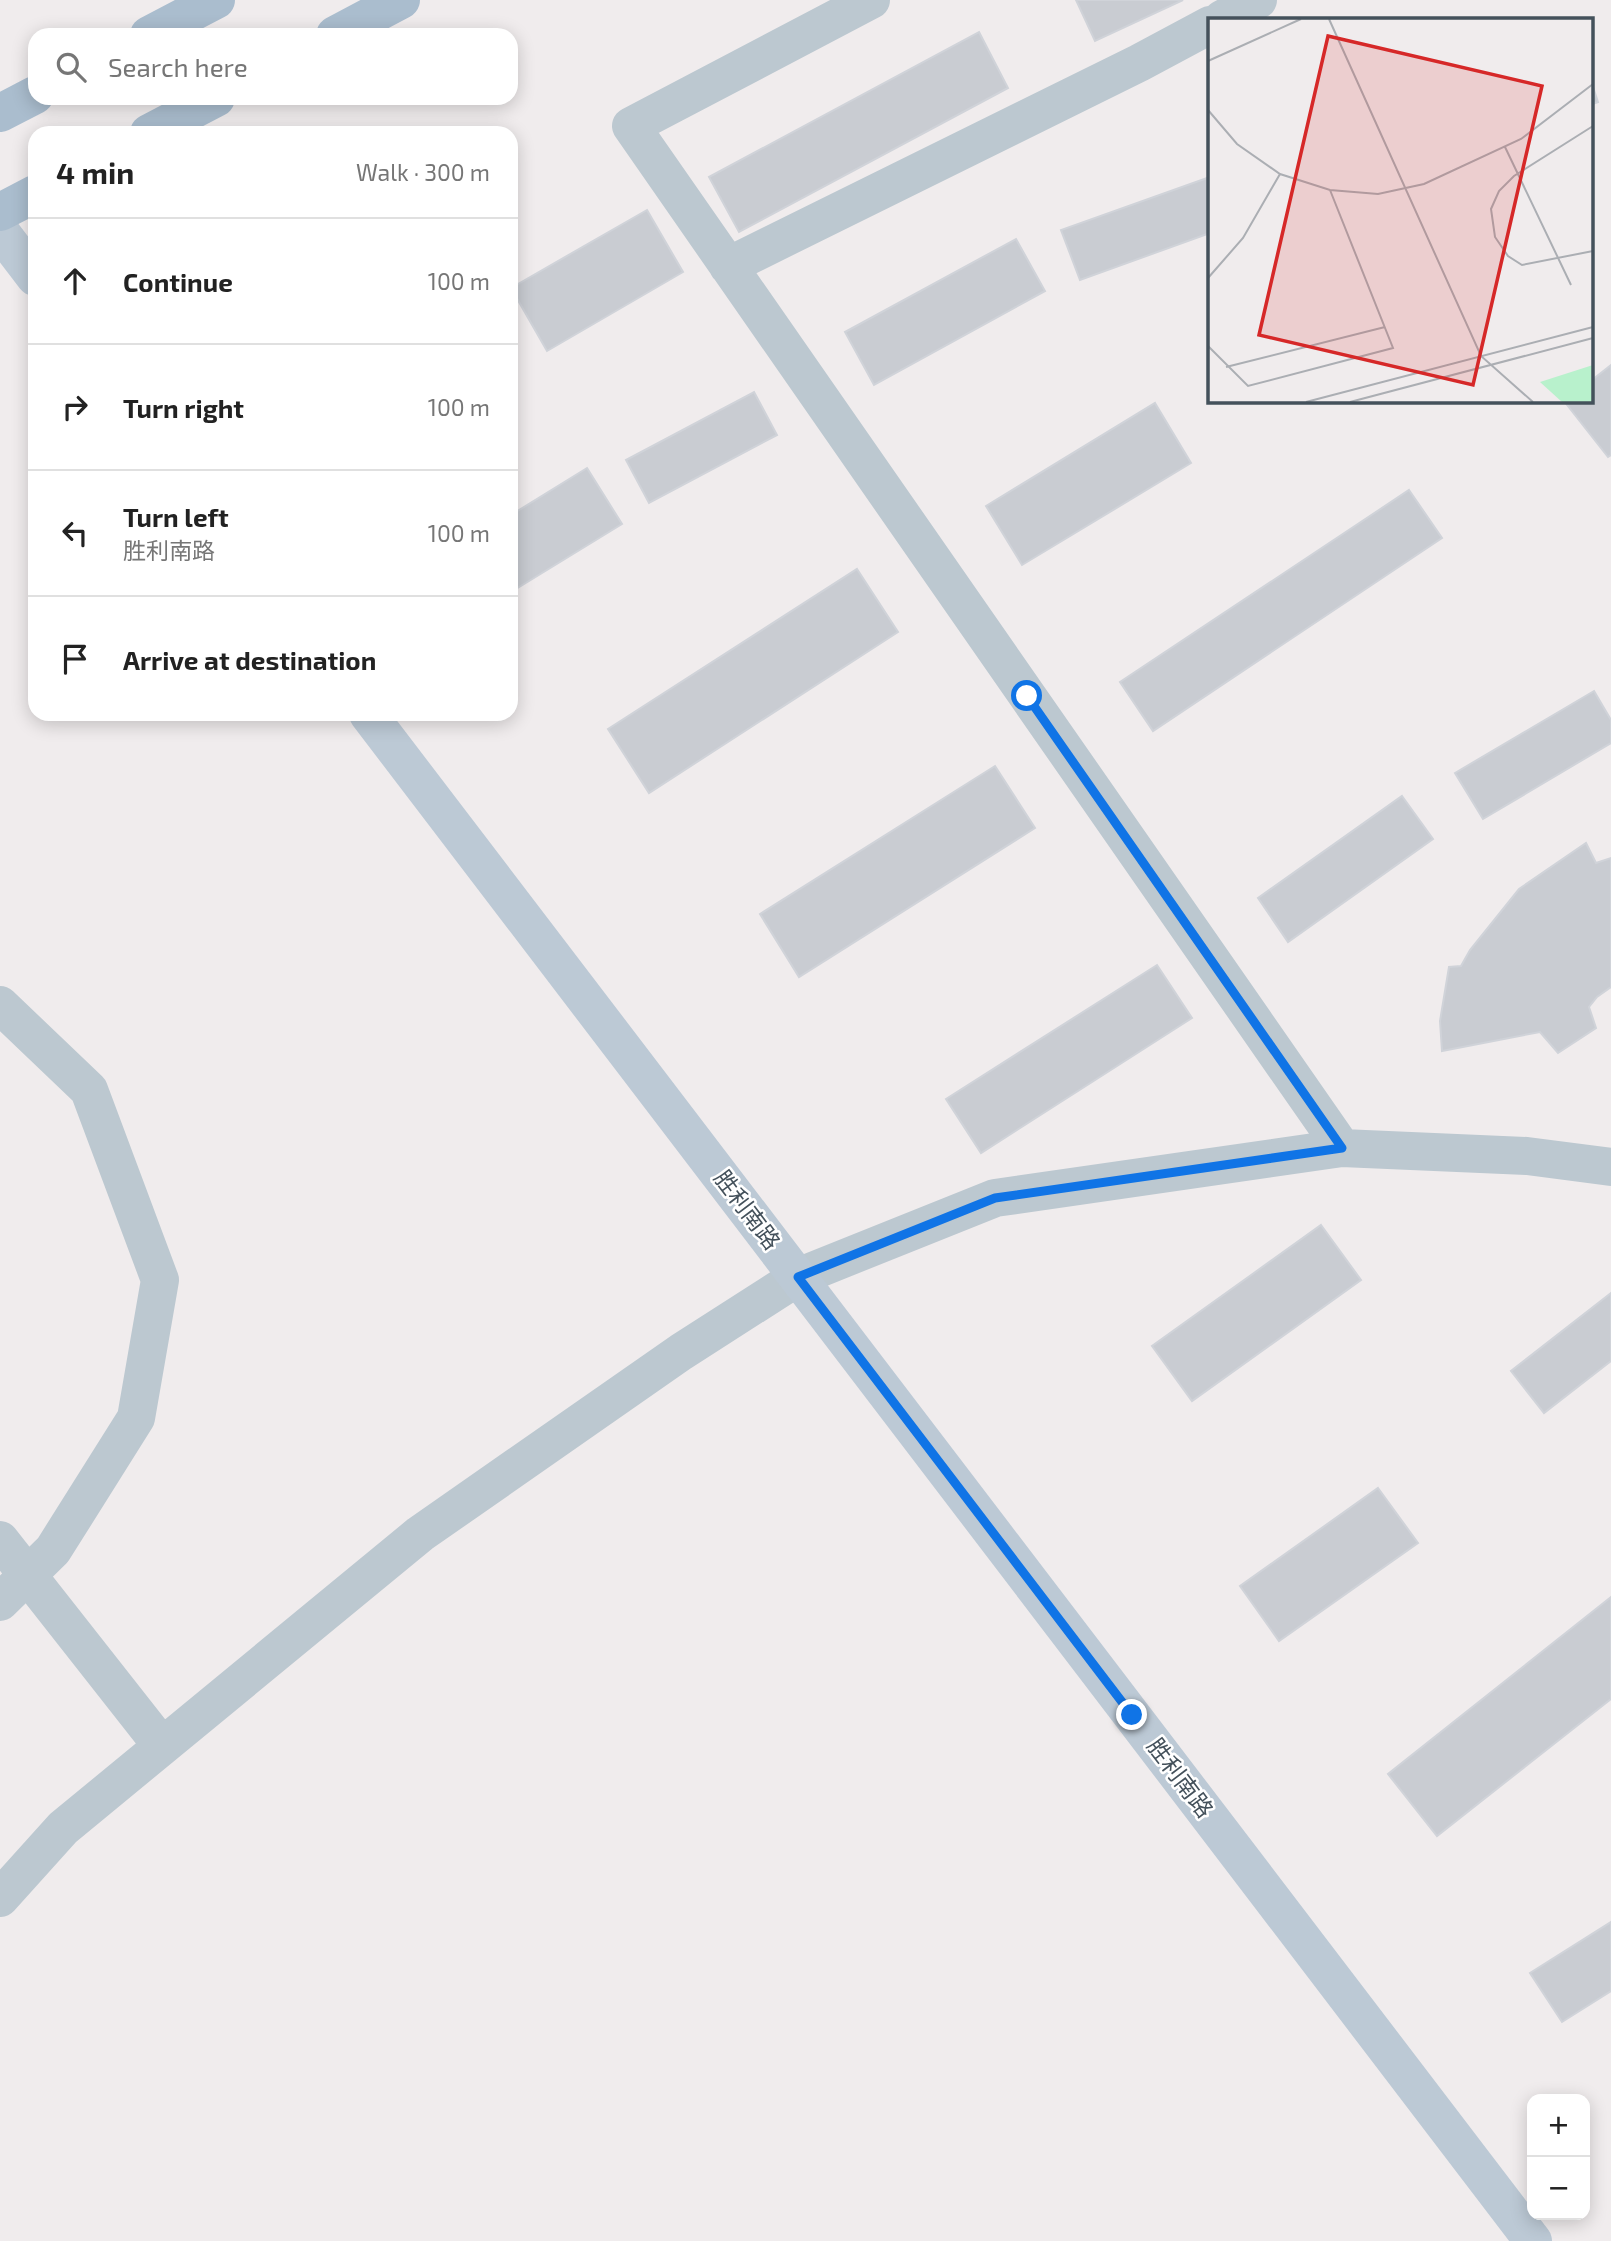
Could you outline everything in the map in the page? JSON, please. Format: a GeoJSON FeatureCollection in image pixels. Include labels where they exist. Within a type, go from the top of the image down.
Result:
{"type":"FeatureCollection","features":[{"type":"Feature","properties":{"kind":"main road"},"geometry":{"type":"LineString","coordinates":[[162,28],[216,0]]}},
{"type":"Feature","properties":{"kind":"main road"},"geometry":{"type":"LineString","coordinates":[[348,28],[401,0]]}},
{"type":"Feature","properties":{"kind":"main road"},"geometry":{"type":"LineString","coordinates":[[0,113],[28,99]]}},
{"type":"Feature","properties":{"kind":"main road"},"geometry":{"type":"LineString","coordinates":[[162,126],[203,105]]}},
{"type":"Feature","properties":{"kind":"main road"},"geometry":{"type":"LineString","coordinates":[[0,212],[28,198]]}},
{"type":"Feature","properties":{"kind":"main road"},"geometry":{"type":"LineString","coordinates":[[0,231],[28,268]]}},
{"type":"Feature","properties":{"kind":"main road","name":"胜利南路"},"geometry":{"type":"LineString","coordinates":[[374,721],[1533,2241]]}},
{"type":"Feature","properties":{"kind":"street"},"geometry":{"type":"LineString","coordinates":[[871,0],[631,126],[1342,1148]]}},
{"type":"Feature","properties":{"kind":"street"},"geometry":{"type":"LineString","coordinates":[[1224,18],[1258,0]]}},
{"type":"Feature","properties":{"kind":"street"},"geometry":{"type":"LineString","coordinates":[[728,266],[1139,63],[1208,26]]}},
{"type":"Feature","properties":{"kind":"street"},"geometry":{"type":"LineString","coordinates":[[0,1005],[89,1090],[160,1280],[136,1418],[53,1550],[0,1602]]}},
{"type":"Feature","properties":{"kind":"street"},"geometry":{"type":"LineString","coordinates":[[0,1898],[63,1828],[421,1534],[681,1352],[798,1277],[995,1198],[1342,1148],[1527,1156],[1611,1167]]}},
{"type":"Feature","properties":{"kind":"street"},"geometry":{"type":"LineString","coordinates":[[0,1539],[162,1746]]}},
{"type":"Feature","properties":{"kind":"building"},"geometry":{"type":"Polygon","coordinates":[[[1076,0],[1183,0],[1095,41],[1076,0]]]}},
{"type":"Feature","properties":{"kind":"building"},"geometry":{"type":"Polygon","coordinates":[[[979,32],[1008,88],[739,232],[709,177],[979,32]]]}},
{"type":"Feature","properties":{"kind":"building"},"geometry":{"type":"Polygon","coordinates":[[[1208,178],[1208,234],[1080,280],[1061,230],[1208,178]]]}},
{"type":"Feature","properties":{"kind":"building"},"geometry":{"type":"Polygon","coordinates":[[[647,210],[683,272],[547,351],[518,300],[518,284],[647,210]]]}},
{"type":"Feature","properties":{"kind":"building"},"geometry":{"type":"Polygon","coordinates":[[[1016,239],[1045,291],[874,385],[845,332],[1016,239]]]}},
{"type":"Feature","properties":{"kind":"building"},"geometry":{"type":"Polygon","coordinates":[[[1611,365],[1611,455],[1608,457],[1565,402],[1594,402],[1594,378],[1611,365]]]}},
{"type":"Feature","properties":{"kind":"building"},"geometry":{"type":"Polygon","coordinates":[[[754,392],[777,435],[649,503],[626,460],[754,392]]]}},
{"type":"Feature","properties":{"kind":"building"},"geometry":{"type":"Polygon","coordinates":[[[1155,403],[1191,463],[1022,565],[986,506],[1155,403]]]}},
{"type":"Feature","properties":{"kind":"building"},"geometry":{"type":"Polygon","coordinates":[[[587,468],[622,524],[518,588],[518,511],[587,468]]]}},
{"type":"Feature","properties":{"kind":"building"},"geometry":{"type":"Polygon","coordinates":[[[1409,490],[1442,538],[1153,731],[1120,682],[1409,490]]]}},
{"type":"Feature","properties":{"kind":"building"},"geometry":{"type":"Polygon","coordinates":[[[857,569],[898,632],[649,793],[608,729],[857,569]]]}},
{"type":"Feature","properties":{"kind":"building"},"geometry":{"type":"Polygon","coordinates":[[[1594,691],[1611,720],[1611,743],[1483,819],[1455,773],[1594,691]]]}},
{"type":"Feature","properties":{"kind":"building"},"geometry":{"type":"Polygon","coordinates":[[[995,766],[1035,828],[799,977],[760,914],[995,766]]]}},
{"type":"Feature","properties":{"kind":"building"},"geometry":{"type":"Polygon","coordinates":[[[1402,796],[1433,839],[1288,942],[1258,898],[1402,796]]]}},
{"type":"Feature","properties":{"kind":"building"},"geometry":{"type":"Polygon","coordinates":[[[1586,843],[1596,863],[1611,858],[1611,987],[1589,1007],[1596,1028],[1558,1053],[1540,1032],[1442,1051],[1440,1021],[1449,967],[1461,966],[1470,950],[1519,889],[1586,843]]]}},
{"type":"Feature","properties":{"kind":"building"},"geometry":{"type":"Polygon","coordinates":[[[1157,965],[1192,1018],[981,1153],[946,1099],[1157,965]]]}},
{"type":"Feature","properties":{"kind":"building"},"geometry":{"type":"Polygon","coordinates":[[[1321,1225],[1361,1280],[1192,1401],[1152,1346],[1321,1225]]]}},
{"type":"Feature","properties":{"kind":"building"},"geometry":{"type":"Polygon","coordinates":[[[1611,1293],[1611,1361],[1544,1413],[1511,1371],[1611,1293]]]}},
{"type":"Feature","properties":{"kind":"building"},"geometry":{"type":"Polygon","coordinates":[[[1378,1488],[1418,1543],[1279,1641],[1240,1586],[1378,1488]]]}},
{"type":"Feature","properties":{"kind":"building"},"geometry":{"type":"Polygon","coordinates":[[[1611,1597],[1611,1699],[1437,1836],[1388,1774],[1611,1597]]]}},
{"type":"Feature","properties":{"kind":"building"},"geometry":{"type":"Polygon","coordinates":[[[1611,1922],[1611,1991],[1562,2022],[1530,1973],[1611,1922]]]}},
{"type":"Feature","properties":{"kind":"route"},"geometry":{"type":"LineString","coordinates":[[1027,696],[1342,1148],[995,1198],[798,1277],[1132,1715]]}}]}
